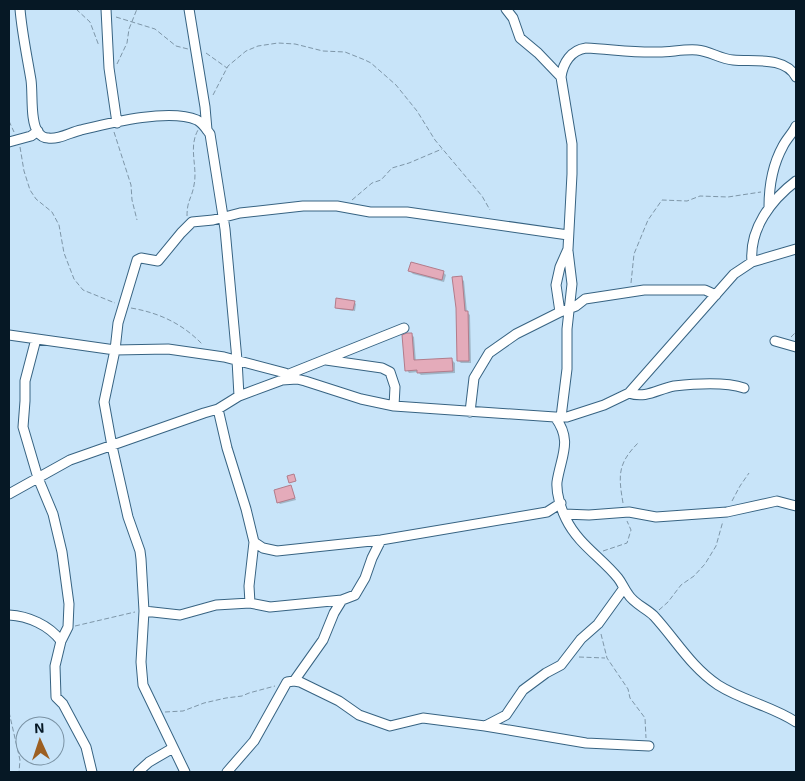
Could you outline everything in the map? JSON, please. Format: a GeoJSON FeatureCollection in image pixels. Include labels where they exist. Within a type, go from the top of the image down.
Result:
{"type":"FeatureCollection","features":[{"type":"Feature","properties":{"kind":"street"},"geometry":{"type":"LineString","coordinates":[[20,9],[31,81],[35,127],[47,138],[156,116],[187,118],[204,126],[210,134],[224,217],[237,360],[238,396]]}},
{"type":"Feature","properties":{"kind":"street"},"geometry":{"type":"LineString","coordinates":[[189,9],[205,108],[204,126]]}},
{"type":"Feature","properties":{"kind":"street"},"geometry":{"type":"LineString","coordinates":[[506,9],[513,18],[520,38],[538,53],[561,77]]}},
{"type":"Feature","properties":{"kind":"street"},"geometry":{"type":"LineString","coordinates":[[106,12],[109,68],[117,123]]}},
{"type":"Feature","properties":{"kind":"street"},"geometry":{"type":"LineString","coordinates":[[564,310],[572,284],[568,235],[572,144],[561,77],[572,54],[578,49],[586,48],[658,52],[704,51],[731,60],[758,60],[778,64],[788,67],[794,72],[796,77]]}},
{"type":"Feature","properties":{"kind":"street"},"geometry":{"type":"LineString","coordinates":[[769,207],[769,190],[781,150],[796,126]]}},
{"type":"Feature","properties":{"kind":"street"},"geometry":{"type":"LineString","coordinates":[[13,141],[31,136],[38,131]]}},
{"type":"Feature","properties":{"kind":"street"},"geometry":{"type":"LineString","coordinates":[[752,262],[751,247],[754,236],[769,207],[796,181]]}},
{"type":"Feature","properties":{"kind":"street"},"geometry":{"type":"LineString","coordinates":[[184,772],[147,695],[142,674],[144,611],[140,551],[128,517],[104,402],[115,350],[118,323],[137,260],[141,258],[158,261],[188,224],[197,220],[210,220],[240,213],[303,206],[337,206],[370,212],[407,212],[568,235]]}},
{"type":"Feature","properties":{"kind":"street"},"geometry":{"type":"LineString","coordinates":[[568,249],[560,267],[556,285],[564,310],[567,329],[567,369],[558,417],[565,436],[565,445],[557,484],[566,519],[583,543],[616,576],[630,598],[652,614],[700,672],[719,686],[741,698],[767,707],[796,722]]}},
{"type":"Feature","properties":{"kind":"street"},"geometry":{"type":"LineString","coordinates":[[9,335],[115,350],[168,349],[206,354],[237,360],[293,376],[361,399],[394,406],[567,417],[604,405],[629,393],[734,274],[752,262],[796,249]]}},
{"type":"Feature","properties":{"kind":"street"},"geometry":{"type":"LineString","coordinates":[[470,412],[474,378],[489,353],[516,334],[589,297],[630,291],[705,290],[716,294]]}},
{"type":"Feature","properties":{"kind":"street"},"geometry":{"type":"LineString","coordinates":[[9,494],[70,460],[204,412],[218,409],[238,396],[293,376],[326,360],[404,328]]}},
{"type":"Feature","properties":{"kind":"street"},"geometry":{"type":"LineString","coordinates":[[36,339],[25,381],[23,427],[38,478],[53,514],[62,552],[69,604],[68,627],[61,640],[55,666],[56,697],[63,704],[86,747],[92,772]]}},
{"type":"Feature","properties":{"kind":"street"},"geometry":{"type":"LineString","coordinates":[[775,341],[796,347]]}},
{"type":"Feature","properties":{"kind":"street"},"geometry":{"type":"LineString","coordinates":[[326,360],[382,368],[390,372],[395,387],[394,406]]}},
{"type":"Feature","properties":{"kind":"street"},"geometry":{"type":"LineString","coordinates":[[629,393],[642,396],[672,386],[735,386],[744,388]]}},
{"type":"Feature","properties":{"kind":"street"},"geometry":{"type":"LineString","coordinates":[[218,409],[227,448],[254,542],[249,586],[250,603]]}},
{"type":"Feature","properties":{"kind":"street"},"geometry":{"type":"LineString","coordinates":[[564,514],[629,512],[656,517],[727,512],[778,501],[796,506]]}},
{"type":"Feature","properties":{"kind":"street"},"geometry":{"type":"LineString","coordinates":[[254,542],[263,548],[278,551],[381,540],[547,512],[561,503]]}},
{"type":"Feature","properties":{"kind":"street"},"geometry":{"type":"LineString","coordinates":[[144,611],[180,615],[216,605],[250,603],[270,607],[342,600],[355,595],[365,578],[381,540]]}},
{"type":"Feature","properties":{"kind":"street"},"geometry":{"type":"LineString","coordinates":[[484,726],[506,715],[523,690],[546,673],[561,665],[581,639],[598,624],[624,588]]}},
{"type":"Feature","properties":{"kind":"street"},"geometry":{"type":"LineString","coordinates":[[227,772],[254,741],[291,681],[323,640],[334,613],[342,600]]}},
{"type":"Feature","properties":{"kind":"street"},"geometry":{"type":"LineString","coordinates":[[9,615],[25,617],[48,628],[61,640]]}},
{"type":"Feature","properties":{"kind":"street"},"geometry":{"type":"LineString","coordinates":[[291,681],[300,682],[339,701],[359,714],[390,726],[423,718],[586,743],[649,746]]}},
{"type":"Feature","properties":{"kind":"street"},"geometry":{"type":"LineString","coordinates":[[138,772],[149,762],[173,748]]}},
{"type":"Feature","properties":{"kind":"path"},"geometry":{"type":"LineString","coordinates":[[109,68],[118,62],[127,43],[128,32],[137,9]]}},
{"type":"Feature","properties":{"kind":"path"},"geometry":{"type":"LineString","coordinates":[[106,12],[161,32],[180,48],[201,50],[227,68]]}},
{"type":"Feature","properties":{"kind":"path"},"geometry":{"type":"LineString","coordinates":[[205,108],[227,68],[246,51],[258,46],[278,43],[295,44],[323,51],[345,52],[371,63],[396,85],[417,111],[435,140],[482,196],[490,210]]}},
{"type":"Feature","properties":{"kind":"path"},"geometry":{"type":"LineString","coordinates":[[9,122],[13,141],[30,190],[36,199],[48,208],[57,219],[64,253],[78,285],[88,294],[124,307],[172,320],[196,338],[203,346],[206,354]]}},
{"type":"Feature","properties":{"kind":"path"},"geometry":{"type":"LineString","coordinates":[[188,224],[187,203],[195,183],[195,134],[204,126]]}},
{"type":"Feature","properties":{"kind":"path"},"geometry":{"type":"LineString","coordinates":[[337,206],[360,195],[372,183],[381,180],[392,168],[409,164],[443,149]]}},
{"type":"Feature","properties":{"kind":"path"},"geometry":{"type":"LineString","coordinates":[[630,291],[634,254],[648,220],[662,200],[687,201],[700,196],[741,196],[769,190]]}},
{"type":"Feature","properties":{"kind":"path"},"geometry":{"type":"LineString","coordinates":[[652,614],[661,609],[681,585],[694,576],[705,564],[716,546],[719,530],[727,512],[749,472]]}},
{"type":"Feature","properties":{"kind":"path"},"geometry":{"type":"LineString","coordinates":[[68,627],[129,612],[144,611]]}},
{"type":"Feature","properties":{"kind":"path"},"geometry":{"type":"LineString","coordinates":[[598,624],[607,658],[645,718],[646,736],[649,746]]}},
{"type":"Feature","properties":{"kind":"path"},"geometry":{"type":"LineString","coordinates":[[569,656],[607,658]]}},
{"type":"Feature","properties":{"kind":"path"},"geometry":{"type":"LineString","coordinates":[[155,712],[183,711],[204,703],[242,696],[291,681]]}},
{"type":"Feature","properties":{"kind":"path"},"geometry":{"type":"LineString","coordinates":[[9,712],[20,760],[19,772]]}},
{"type":"Feature","properties":{"kind":"building"},"geometry":{"type":"Polygon","coordinates":[[[411,262],[444,271],[442,280],[408,271],[411,262]]]}},
{"type":"Feature","properties":{"kind":"building"},"geometry":{"type":"Polygon","coordinates":[[[462,276],[465,311],[468,311],[469,361],[457,361],[456,308],[452,277],[462,276]]]}},
{"type":"Feature","properties":{"kind":"building"},"geometry":{"type":"Polygon","coordinates":[[[336,298],[355,301],[353,310],[335,308],[336,298]]]}},
{"type":"Feature","properties":{"kind":"building"},"geometry":{"type":"Polygon","coordinates":[[[412,333],[414,360],[452,358],[453,371],[417,373],[417,370],[405,371],[402,335],[412,333]]]}},
{"type":"Feature","properties":{"kind":"building"},"geometry":{"type":"Polygon","coordinates":[[[294,474],[296,481],[289,483],[287,476],[294,474]]]}},
{"type":"Feature","properties":{"kind":"building"},"geometry":{"type":"Polygon","coordinates":[[[291,485],[295,498],[277,503],[274,490],[291,485]]]}}]}
